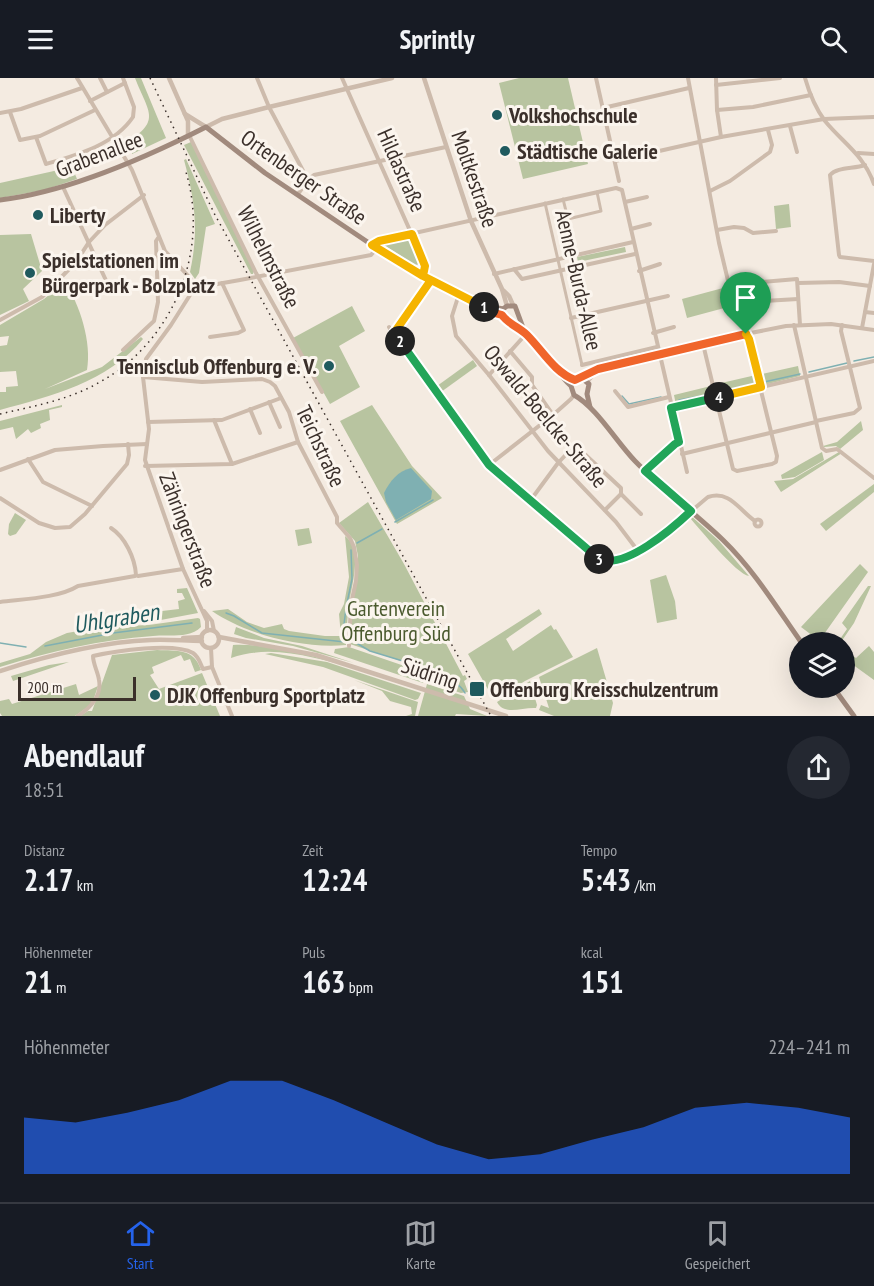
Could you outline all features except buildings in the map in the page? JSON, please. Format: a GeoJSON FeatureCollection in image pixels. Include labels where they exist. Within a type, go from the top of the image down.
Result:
{"type":"FeatureCollection","features":[{"type":"Feature","properties":{"kind":"main road","name":"Grabenallee"},"geometry":{"type":"LineString","coordinates":[[0,200],[63,187],[128,162],[206,127]]}},
{"type":"Feature","properties":{"kind":"main road","name":"Ortenberger Straße"},"geometry":{"type":"LineString","coordinates":[[206,127],[266,173],[374,247],[423,276],[480,304],[506,309]]}},
{"type":"Feature","properties":{"kind":"main road"},"geometry":{"type":"LineString","coordinates":[[526,334],[518,316],[518,310],[506,309],[505,319],[526,334],[571,386],[574,394],[590,407],[621,446],[742,560],[794,632]]}},
{"type":"Feature","properties":{"kind":"main road"},"geometry":{"type":"LineString","coordinates":[[510,321],[518,316]]}},
{"type":"Feature","properties":{"kind":"main road"},"geometry":{"type":"LineString","coordinates":[[558,370],[587,382],[590,407]]}},
{"type":"Feature","properties":{"kind":"main road"},"geometry":{"type":"LineString","coordinates":[[571,386],[578,380]]}},
{"type":"Feature","properties":{"kind":"main road"},"geometry":{"type":"LineString","coordinates":[[580,397],[587,394]]}},
{"type":"Feature","properties":{"kind":"main road"},"geometry":{"type":"LineString","coordinates":[[841,698],[852,716]]}},
{"type":"Feature","properties":{"kind":"street"},"geometry":{"type":"LineString","coordinates":[[77,78],[128,162],[144,195],[165,251],[191,279],[193,285],[206,286],[371,255],[379,241],[563,199],[616,188],[622,190],[653,333],[687,472]]}},
{"type":"Feature","properties":{"kind":"street"},"geometry":{"type":"LineString","coordinates":[[100,78],[107,92]]}},
{"type":"Feature","properties":{"kind":"street","name":"Wilhelmstraße"},"geometry":{"type":"LineString","coordinates":[[169,78],[189,125],[189,136],[256,277],[322,392]]}},
{"type":"Feature","properties":{"kind":"street"},"geometry":{"type":"LineString","coordinates":[[256,78],[308,180]]}},
{"type":"Feature","properties":{"kind":"street","name":"Hildastraße"},"geometry":{"type":"LineString","coordinates":[[342,78],[412,234],[425,266],[423,276]]}},
{"type":"Feature","properties":{"kind":"street"},"geometry":{"type":"LineString","coordinates":[[185,114],[206,127],[222,119],[392,78]]}},
{"type":"Feature","properties":{"kind":"street","name":"Moltkestraße"},"geometry":{"type":"LineString","coordinates":[[424,78],[471,221],[494,274],[502,289],[509,296],[506,309]]}},
{"type":"Feature","properties":{"kind":"street"},"geometry":{"type":"LineString","coordinates":[[596,78],[619,181]]}},
{"type":"Feature","properties":{"kind":"street"},"geometry":{"type":"LineString","coordinates":[[688,78],[730,289],[761,387],[777,460],[772,464],[735,471],[726,443],[703,344]]}},
{"type":"Feature","properties":{"kind":"street"},"geometry":{"type":"LineString","coordinates":[[716,78],[721,137]]}},
{"type":"Feature","properties":{"kind":"street"},"geometry":{"type":"LineString","coordinates":[[716,85],[780,78]]}},
{"type":"Feature","properties":{"kind":"street"},"geometry":{"type":"LineString","coordinates":[[805,78],[824,119],[858,153],[874,184]]}},
{"type":"Feature","properties":{"kind":"street"},"geometry":{"type":"LineString","coordinates":[[36,137],[46,164],[91,150],[112,137],[133,117],[134,107],[124,80],[90,101]]}},
{"type":"Feature","properties":{"kind":"street"},"geometry":{"type":"LineString","coordinates":[[0,114],[82,88]]}},
{"type":"Feature","properties":{"kind":"street"},"geometry":{"type":"LineString","coordinates":[[603,108],[689,88]]}},
{"type":"Feature","properties":{"kind":"street"},"geometry":{"type":"LineString","coordinates":[[717,111],[770,104],[811,95]]}},
{"type":"Feature","properties":{"kind":"street"},"geometry":{"type":"LineString","coordinates":[[10,112],[19,140],[36,137],[95,110]]}},
{"type":"Feature","properties":{"kind":"street"},"geometry":{"type":"LineString","coordinates":[[615,161],[721,137],[824,119],[874,117]]}},
{"type":"Feature","properties":{"kind":"street"},"geometry":{"type":"LineString","coordinates":[[790,126],[797,152]]}},
{"type":"Feature","properties":{"kind":"street"},"geometry":{"type":"LineString","coordinates":[[710,191],[730,181],[770,152],[772,144],[768,130]]}},
{"type":"Feature","properties":{"kind":"street"},"geometry":{"type":"LineString","coordinates":[[298,194],[308,180],[314,176],[446,147]]}},
{"type":"Feature","properties":{"kind":"street"},"geometry":{"type":"LineString","coordinates":[[858,153],[874,154]]}},
{"type":"Feature","properties":{"kind":"street"},"geometry":{"type":"LineString","coordinates":[[862,328],[873,278],[874,262],[839,255],[830,174],[833,171],[865,165]]}},
{"type":"Feature","properties":{"kind":"street"},"geometry":{"type":"LineString","coordinates":[[63,187],[109,287]]}},
{"type":"Feature","properties":{"kind":"street"},"geometry":{"type":"LineString","coordinates":[[563,199],[568,219],[601,210],[597,192]]}},
{"type":"Feature","properties":{"kind":"street"},"geometry":{"type":"LineString","coordinates":[[0,320],[42,297],[76,262],[89,242],[122,210],[144,195]]}},
{"type":"Feature","properties":{"kind":"street"},"geometry":{"type":"LineString","coordinates":[[625,202],[647,197]]}},
{"type":"Feature","properties":{"kind":"street","name":"Aenne-Burda-Allee"},"geometry":{"type":"LineString","coordinates":[[545,203],[582,365]]}},
{"type":"Feature","properties":{"kind":"street"},"geometry":{"type":"LineString","coordinates":[[631,229],[650,224]]}},
{"type":"Feature","properties":{"kind":"street"},"geometry":{"type":"LineString","coordinates":[[717,230],[734,227],[744,228],[753,233],[776,231]]}},
{"type":"Feature","properties":{"kind":"street"},"geometry":{"type":"LineString","coordinates":[[123,350],[154,321],[158,302],[156,241],[159,238]]}},
{"type":"Feature","properties":{"kind":"street"},"geometry":{"type":"LineString","coordinates":[[494,274],[633,242]]}},
{"type":"Feature","properties":{"kind":"street"},"geometry":{"type":"LineString","coordinates":[[514,269],[522,279],[635,254]]}},
{"type":"Feature","properties":{"kind":"street"},"geometry":{"type":"LineString","coordinates":[[572,256],[574,268]]}},
{"type":"Feature","properties":{"kind":"street"},"geometry":{"type":"LineString","coordinates":[[639,271],[660,264]]}},
{"type":"Feature","properties":{"kind":"street"},"geometry":{"type":"LineString","coordinates":[[394,333],[431,280]]}},
{"type":"Feature","properties":{"kind":"street"},"geometry":{"type":"LineString","coordinates":[[797,281],[797,325],[806,377],[824,450],[837,449],[874,478]]}},
{"type":"Feature","properties":{"kind":"street"},"geometry":{"type":"LineString","coordinates":[[764,301],[761,282],[839,282],[870,286]]}},
{"type":"Feature","properties":{"kind":"street"},"geometry":{"type":"LineString","coordinates":[[210,337],[244,330],[222,283]]}},
{"type":"Feature","properties":{"kind":"street","name":"Zähringerstraße"},"geometry":{"type":"LineString","coordinates":[[193,285],[190,295],[171,325],[149,353],[144,368],[148,422],[146,466],[183,569],[207,621],[207,631]]}},
{"type":"Feature","properties":{"kind":"street","name":"Oswald-Boelcke-Straße"},"geometry":{"type":"LineString","coordinates":[[459,294],[452,316],[454,332],[459,340],[558,463],[605,510],[638,551]]}},
{"type":"Feature","properties":{"kind":"street"},"geometry":{"type":"LineString","coordinates":[[571,318],[668,296]]}},
{"type":"Feature","properties":{"kind":"street"},"geometry":{"type":"LineString","coordinates":[[739,314],[764,301],[798,299]]}},
{"type":"Feature","properties":{"kind":"street"},"geometry":{"type":"LineString","coordinates":[[865,312],[874,313]]}},
{"type":"Feature","properties":{"kind":"street"},"geometry":{"type":"LineString","coordinates":[[578,380],[598,369],[746,334],[797,325],[842,325],[874,330]]}},
{"type":"Feature","properties":{"kind":"street"},"geometry":{"type":"LineString","coordinates":[[682,454],[859,410],[841,331],[842,325]]}},
{"type":"Feature","properties":{"kind":"street"},"geometry":{"type":"LineString","coordinates":[[389,327],[489,465],[600,559],[610,561],[638,551],[666,532],[708,497],[730,498],[755,521]]}},
{"type":"Feature","properties":{"kind":"street"},"geometry":{"type":"LineString","coordinates":[[653,333],[674,327]]}},
{"type":"Feature","properties":{"kind":"street"},"geometry":{"type":"LineString","coordinates":[[489,375],[526,334]]}},
{"type":"Feature","properties":{"kind":"street"},"geometry":{"type":"LineString","coordinates":[[582,365],[657,347]]}},
{"type":"Feature","properties":{"kind":"street"},"geometry":{"type":"LineString","coordinates":[[510,351],[532,377],[532,385],[553,415]]}},
{"type":"Feature","properties":{"kind":"street"},"geometry":{"type":"LineString","coordinates":[[671,408],[874,361]]}},
{"type":"Feature","properties":{"kind":"street"},"geometry":{"type":"LineString","coordinates":[[587,382],[598,369]]}},
{"type":"Feature","properties":{"kind":"street","name":"Teichstraße"},"geometry":{"type":"LineString","coordinates":[[143,377],[202,382],[267,380],[275,387],[289,412],[298,442],[337,517],[337,523],[350,538],[354,547],[356,581],[351,604],[349,646]]}},
{"type":"Feature","properties":{"kind":"street"},"geometry":{"type":"LineString","coordinates":[[615,391],[628,406],[669,397]]}},
{"type":"Feature","properties":{"kind":"street"},"geometry":{"type":"LineString","coordinates":[[489,465],[553,415],[574,394]]}},
{"type":"Feature","properties":{"kind":"street"},"geometry":{"type":"LineString","coordinates":[[148,422],[222,420],[281,398]]}},
{"type":"Feature","properties":{"kind":"street"},"geometry":{"type":"LineString","coordinates":[[269,402],[280,427]]}},
{"type":"Feature","properties":{"kind":"street"},"geometry":{"type":"LineString","coordinates":[[250,409],[260,433]]}},
{"type":"Feature","properties":{"kind":"street"},"geometry":{"type":"LineString","coordinates":[[214,420],[232,464]]}},
{"type":"Feature","properties":{"kind":"street"},"geometry":{"type":"LineString","coordinates":[[146,466],[232,464],[298,442]]}},
{"type":"Feature","properties":{"kind":"street"},"geometry":{"type":"LineString","coordinates":[[645,471],[679,442]]}},
{"type":"Feature","properties":{"kind":"street"},"geometry":{"type":"LineString","coordinates":[[0,498],[39,523],[55,528],[70,527],[85,514],[126,464],[129,455],[128,444]]}},
{"type":"Feature","properties":{"kind":"street"},"geometry":{"type":"LineString","coordinates":[[0,470],[62,449],[147,444]]}},
{"type":"Feature","properties":{"kind":"street"},"geometry":{"type":"LineString","coordinates":[[530,501],[558,463],[575,445],[621,488],[621,494],[640,514]]}},
{"type":"Feature","properties":{"kind":"street"},"geometry":{"type":"LineString","coordinates":[[28,459],[43,482],[88,502],[92,506]]}},
{"type":"Feature","properties":{"kind":"street"},"geometry":{"type":"LineString","coordinates":[[605,510],[621,494]]}},
{"type":"Feature","properties":{"kind":"street"},"geometry":{"type":"LineString","coordinates":[[111,528],[121,534],[136,576]]}},
{"type":"Feature","properties":{"kind":"street"},"geometry":{"type":"LineString","coordinates":[[0,602],[58,593],[78,586],[183,569]]}},
{"type":"Feature","properties":{"kind":"street","name":"Zähringerstraße"},"geometry":{"type":"LineString","coordinates":[[201,608],[212,621],[214,631]]}},
{"type":"Feature","properties":{"kind":"street"},"geometry":{"type":"LineString","coordinates":[[202,639],[207,631],[214,631],[219,639],[216,645],[210,648]]}},
{"type":"Feature","properties":{"kind":"street"},"geometry":{"type":"LineString","coordinates":[[0,671],[39,658],[96,645],[127,641],[202,639]]}},
{"type":"Feature","properties":{"kind":"street"},"geometry":{"type":"LineString","coordinates":[[202,639],[210,648]]}},
{"type":"Feature","properties":{"kind":"street","name":"Südring"},"geometry":{"type":"LineString","coordinates":[[219,639],[316,655],[506,716]]}},
{"type":"Feature","properties":{"kind":"street"},"geometry":{"type":"LineString","coordinates":[[78,716],[91,707],[99,689],[100,682],[93,656],[169,648],[191,652],[198,657],[203,669],[212,667]]}},
{"type":"Feature","properties":{"kind":"street"},"geometry":{"type":"LineString","coordinates":[[210,648],[212,667],[232,716]]}},
{"type":"Feature","properties":{"kind":"green space"},"geometry":{"type":"Polygon","coordinates":[[[135,78],[141,78],[166,138],[132,154],[132,148],[128,150],[122,145],[143,129],[148,123],[149,116],[135,78]]]}},
{"type":"Feature","properties":{"kind":"green space"},"geometry":{"type":"Polygon","coordinates":[[[519,78],[568,78],[588,164],[523,179],[499,83],[519,78]]]}},
{"type":"Feature","properties":{"kind":"green space"},"geometry":{"type":"Polygon","coordinates":[[[191,142],[254,271],[253,274],[184,145],[191,142]]]}},
{"type":"Feature","properties":{"kind":"green space"},"geometry":{"type":"Polygon","coordinates":[[[186,159],[215,224],[206,227],[199,273],[195,279],[190,272],[195,229],[191,189],[184,160],[186,159]]]}},
{"type":"Feature","properties":{"kind":"green space"},"geometry":{"type":"Polygon","coordinates":[[[72,167],[77,179],[44,190],[0,198],[0,183],[72,167]]]}},
{"type":"Feature","properties":{"kind":"green space"},"geometry":{"type":"Polygon","coordinates":[[[789,204],[791,227],[776,229],[774,206],[789,204]]]}},
{"type":"Feature","properties":{"kind":"green space"},"geometry":{"type":"Polygon","coordinates":[[[31,234],[42,271],[23,289],[29,301],[0,315],[0,235],[31,234]]]}},
{"type":"Feature","properties":{"kind":"green space"},"geometry":{"type":"Polygon","coordinates":[[[411,238],[421,264],[415,265],[384,245],[411,238]]]}},
{"type":"Feature","properties":{"kind":"green space"},"geometry":{"type":"Polygon","coordinates":[[[625,247],[626,252],[578,262],[577,257],[625,247]]]}},
{"type":"Feature","properties":{"kind":"green space"},"geometry":{"type":"Polygon","coordinates":[[[65,282],[84,324],[88,348],[87,370],[45,389],[102,367],[141,337],[143,339],[129,354],[96,377],[58,393],[0,410],[0,392],[6,392],[6,387],[18,386],[16,371],[0,372],[0,346],[7,345],[9,336],[0,337],[0,325],[44,299],[65,282]]]}},
{"type":"Feature","properties":{"kind":"green space"},"geometry":{"type":"Polygon","coordinates":[[[723,288],[728,307],[687,318],[682,299],[723,288]]]}},
{"type":"Feature","properties":{"kind":"green space","name":"Tennisclub Offenburg e. V."},"geometry":{"type":"Polygon","coordinates":[[[352,306],[365,331],[339,346],[360,387],[330,404],[293,338],[352,306]]]}},
{"type":"Feature","properties":{"kind":"green space"},"geometry":{"type":"Polygon","coordinates":[[[473,360],[477,366],[441,392],[437,386],[473,360]]]}},
{"type":"Feature","properties":{"kind":"green space"},"geometry":{"type":"Polygon","coordinates":[[[798,366],[800,376],[764,385],[762,374],[798,366]]]}},
{"type":"Feature","properties":{"kind":"green space"},"geometry":{"type":"Polygon","coordinates":[[[756,375],[758,386],[720,395],[717,384],[756,375]]]}},
{"type":"Feature","properties":{"kind":"green space"},"geometry":{"type":"Polygon","coordinates":[[[711,386],[714,396],[676,405],[674,395],[711,386]]]}},
{"type":"Feature","properties":{"kind":"green space"},"geometry":{"type":"Polygon","coordinates":[[[62,405],[62,407],[49,410],[50,420],[40,424],[41,428],[31,433],[28,429],[16,439],[13,427],[0,430],[0,421],[62,405]]]}},
{"type":"Feature","properties":{"kind":"green space"},"geometry":{"type":"Polygon","coordinates":[[[372,405],[412,466],[442,498],[397,524],[340,421],[372,405]]]}},
{"type":"Feature","properties":{"kind":"green space"},"geometry":{"type":"Polygon","coordinates":[[[861,421],[863,430],[840,449],[836,446],[823,446],[837,442],[861,421]]]}},
{"type":"Feature","properties":{"kind":"green space"},"geometry":{"type":"Polygon","coordinates":[[[822,452],[824,460],[795,477],[782,479],[781,475],[822,452]]]}},
{"type":"Feature","properties":{"kind":"green space"},"geometry":{"type":"Polygon","coordinates":[[[839,452],[842,453],[781,492],[774,481],[793,479],[839,452]]]}},
{"type":"Feature","properties":{"kind":"green space"},"geometry":{"type":"Polygon","coordinates":[[[874,484],[874,492],[826,531],[820,524],[874,484]]]}},
{"type":"Feature","properties":{"kind":"green space","name":"Gartenverein Offenburg Süd"},"geometry":{"type":"Polygon","coordinates":[[[368,502],[404,564],[463,676],[465,675],[467,679],[464,681],[468,692],[461,693],[428,682],[427,671],[422,668],[350,644],[358,556],[355,541],[339,523],[368,502]]]}},
{"type":"Feature","properties":{"kind":"green space"},"geometry":{"type":"Polygon","coordinates":[[[15,513],[26,520],[16,534],[10,536],[8,534],[9,524],[15,513]]]}},
{"type":"Feature","properties":{"kind":"green space"},"geometry":{"type":"Polygon","coordinates":[[[690,515],[719,541],[749,576],[727,560],[689,517],[690,515]]]}},
{"type":"Feature","properties":{"kind":"green space"},"geometry":{"type":"Polygon","coordinates":[[[309,528],[312,543],[298,546],[295,530],[309,528]]]}},
{"type":"Feature","properties":{"kind":"green space"},"geometry":{"type":"Polygon","coordinates":[[[345,536],[354,549],[355,558],[348,608],[346,645],[312,645],[276,638],[242,627],[212,611],[228,609],[247,622],[264,628],[282,624],[284,629],[289,631],[341,636],[339,614],[344,604],[349,577],[345,536]]]}},
{"type":"Feature","properties":{"kind":"green space"},"geometry":{"type":"Polygon","coordinates":[[[860,564],[868,572],[826,632],[808,632],[801,627],[860,564]]]}},
{"type":"Feature","properties":{"kind":"green space"},"geometry":{"type":"Polygon","coordinates":[[[666,575],[675,601],[677,619],[657,623],[650,580],[666,575]]]}},
{"type":"Feature","properties":{"kind":"green space"},"geometry":{"type":"Polygon","coordinates":[[[868,586],[871,586],[848,632],[845,632],[847,629],[842,623],[868,586]]]}},
{"type":"Feature","properties":{"kind":"green space"},"geometry":{"type":"Polygon","coordinates":[[[187,588],[198,613],[150,622],[147,612],[153,611],[155,616],[162,615],[162,611],[179,609],[178,601],[185,599],[182,593],[177,593],[177,589],[187,588]]]}},
{"type":"Feature","properties":{"kind":"green space"},"geometry":{"type":"Polygon","coordinates":[[[539,609],[542,614],[506,639],[513,651],[551,625],[554,630],[556,629],[573,657],[525,681],[494,700],[468,654],[539,609]]]}},
{"type":"Feature","properties":{"kind":"green space"},"geometry":{"type":"Polygon","coordinates":[[[198,618],[201,627],[191,633],[95,643],[0,667],[0,663],[30,654],[46,642],[67,633],[102,627],[149,625],[198,618]]]}},
{"type":"Feature","properties":{"kind":"green space"},"geometry":{"type":"Polygon","coordinates":[[[236,627],[264,638],[302,646],[354,663],[293,646],[246,638],[234,634],[236,627]]]}},
{"type":"Feature","properties":{"kind":"green space"},"geometry":{"type":"Polygon","coordinates":[[[233,645],[279,649],[312,656],[358,669],[311,657],[279,652],[247,654],[231,658],[233,645]]]}},
{"type":"Feature","properties":{"kind":"green space"},"geometry":{"type":"Polygon","coordinates":[[[869,646],[874,652],[874,680],[855,666],[856,658],[869,646]]]}},
{"type":"Feature","properties":{"kind":"green space"},"geometry":{"type":"Polygon","coordinates":[[[349,647],[422,672],[425,680],[423,683],[334,653],[335,649],[349,647]]]}},
{"type":"Feature","properties":{"kind":"green space"},"geometry":{"type":"Polygon","coordinates":[[[597,648],[613,703],[610,716],[554,716],[539,710],[541,705],[549,708],[539,677],[597,648]]]}},
{"type":"Feature","properties":{"kind":"green space","name":"DJK Offenburg Sportplatz"},"geometry":{"type":"Polygon","coordinates":[[[157,650],[189,654],[201,670],[195,672],[190,659],[184,661],[181,655],[152,667],[154,673],[150,675],[159,689],[202,673],[220,716],[80,716],[92,711],[112,655],[157,650]]]}},
{"type":"Feature","properties":{"kind":"green space"},"geometry":{"type":"Polygon","coordinates":[[[265,654],[327,662],[421,693],[415,700],[323,667],[265,654]]]}},
{"type":"Feature","properties":{"kind":"green space"},"geometry":{"type":"Polygon","coordinates":[[[69,662],[13,681],[11,676],[49,665],[69,662]]]}},
{"type":"Feature","properties":{"kind":"green space"},"geometry":{"type":"Polygon","coordinates":[[[354,680],[418,702],[415,716],[406,716],[412,714],[411,707],[390,701],[382,691],[354,680]]]}},
{"type":"Feature","properties":{"kind":"green space"},"geometry":{"type":"Polygon","coordinates":[[[530,681],[536,708],[509,710],[504,709],[497,702],[530,681]]]}},
{"type":"Feature","properties":{"kind":"green space"},"geometry":{"type":"Polygon","coordinates":[[[76,684],[79,695],[98,686],[89,706],[75,716],[2,716],[0,713],[0,701],[9,699],[12,704],[76,684]]]}},
{"type":"Feature","properties":{"kind":"green space"},"geometry":{"type":"Polygon","coordinates":[[[427,684],[464,696],[470,709],[487,716],[456,714],[455,716],[418,716],[427,684]]]}},
{"type":"Feature","properties":{"kind":"water"},"geometry":{"type":"Polygon","coordinates":[[[411,468],[432,491],[431,499],[396,520],[386,502],[384,493],[395,477],[411,468]]]}},
{"type":"Feature","properties":{"kind":"waterway"},"geometry":{"type":"LineString","coordinates":[[854,361],[874,357]]}},
{"type":"Feature","properties":{"kind":"waterway"},"geometry":{"type":"LineString","coordinates":[[809,372],[847,363]]}},
{"type":"Feature","properties":{"kind":"waterway"},"geometry":{"type":"LineString","coordinates":[[764,382],[800,374]]}},
{"type":"Feature","properties":{"kind":"waterway"},"geometry":{"type":"LineString","coordinates":[[719,392],[757,383]]}},
{"type":"Feature","properties":{"kind":"waterway"},"geometry":{"type":"LineString","coordinates":[[679,400],[712,394]]}},
{"type":"Feature","properties":{"kind":"waterway"},"geometry":{"type":"LineString","coordinates":[[622,396],[629,404],[661,397]]}},
{"type":"Feature","properties":{"kind":"waterway"},"geometry":{"type":"LineString","coordinates":[[395,522],[433,500]]}},
{"type":"Feature","properties":{"kind":"waterway"},"geometry":{"type":"LineString","coordinates":[[357,543],[382,529]]}},
{"type":"Feature","properties":{"kind":"waterway"},"geometry":{"type":"LineString","coordinates":[[342,640],[352,579],[351,550]]}},
{"type":"Feature","properties":{"kind":"waterway","name":"Uhlgraben"},"geometry":{"type":"LineString","coordinates":[[226,613],[262,633],[345,642]]}},
{"type":"Feature","properties":{"kind":"waterway","name":"Uhlgraben"},"geometry":{"type":"LineString","coordinates":[[45,646],[113,633],[192,623]]}},
{"type":"Feature","properties":{"kind":"waterway","name":"Uhlgraben"},"geometry":{"type":"LineString","coordinates":[[353,641],[370,651],[429,669],[458,684],[465,693]]}},
{"type":"Feature","properties":{"kind":"waterway","name":"Uhlgraben"},"geometry":{"type":"LineString","coordinates":[[0,643],[26,647]]}},
{"type":"Feature","properties":{"kind":"railway"},"geometry":{"type":"LineString","coordinates":[[150,78],[214,213],[491,716]]}},
{"type":"Feature","properties":{"kind":"railway"},"geometry":{"type":"LineString","coordinates":[[0,414],[51,402],[88,388],[126,364],[148,343],[166,318],[180,290],[189,261],[193,230],[192,199],[185,169]]}},
{"type":"Feature","properties":{"kind":"place","name":"Volkshochschule"},"geometry":{"type":"Point","coordinates":[497,115]}},
{"type":"Feature","properties":{"kind":"place","name":"Städtische Galerie"},"geometry":{"type":"Point","coordinates":[505,151]}},
{"type":"Feature","properties":{"kind":"place","name":"Liberty"},"geometry":{"type":"Point","coordinates":[38,215]}},
{"type":"Feature","properties":{"kind":"place","name":"Spielstationen im Bürgerpark - Bolzplatz"},"geometry":{"type":"Point","coordinates":[30,273]}},
{"type":"Feature","properties":{"kind":"place","name":"Tennisclub Offenburg e. V."},"geometry":{"type":"Point","coordinates":[329,366]}},
{"type":"Feature","properties":{"kind":"place","name":"Offenburg Kreisschulzentrum"},"geometry":{"type":"Point","coordinates":[477,689]}},
{"type":"Feature","properties":{"kind":"place","name":"DJK Offenburg Sportplatz"},"geometry":{"type":"Point","coordinates":[155,695]}},
{"type":"Feature","properties":{"kind":"route"},"geometry":{"type":"LineString","coordinates":[[746,334],[598,369],[575,380],[558,370],[526,334],[502,315],[491,312],[480,304],[423,276],[372,245],[379,241],[412,234],[425,266],[423,276],[431,280],[394,333],[489,465],[595,556],[604,561],[638,551],[691,511],[645,471],[679,442],[671,408],[761,387],[746,334]]}}]}
